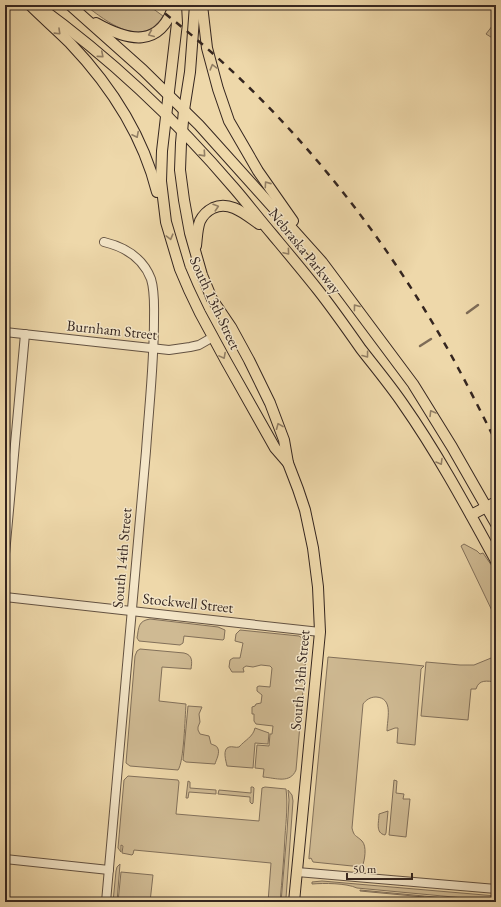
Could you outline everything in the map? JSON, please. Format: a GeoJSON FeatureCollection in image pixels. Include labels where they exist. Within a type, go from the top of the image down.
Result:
{"type":"FeatureCollection","features":[{"type":"Feature","properties":{"kind":"main road"},"geometry":{"type":"LineString","coordinates":[[30,5],[70,43],[96,73],[116,102],[136,134],[146,156],[154,178],[166,222]]}},
{"type":"Feature","properties":{"kind":"main road","name":"Nebraska Parkway"},"geometry":{"type":"LineString","coordinates":[[37,5],[100,54],[166,115],[234,188],[272,234],[319,291],[403,404],[440,462],[496,561]]}},
{"type":"Feature","properties":{"kind":"main road"},"geometry":{"type":"LineString","coordinates":[[70,5],[108,30],[126,36],[139,38],[146,37],[160,30],[175,5]]}},
{"type":"Feature","properties":{"kind":"main road","name":"Nebraska Parkway"},"geometry":{"type":"LineString","coordinates":[[70,5],[143,70],[184,110],[322,262],[413,384],[452,447],[495,522]]}},
{"type":"Feature","properties":{"kind":"main road"},"geometry":{"type":"LineString","coordinates":[[166,115],[176,23],[175,5]]}},
{"type":"Feature","properties":{"kind":"main road"},"geometry":{"type":"LineString","coordinates":[[182,132],[190,72],[195,5]]}},
{"type":"Feature","properties":{"kind":"main road"},"geometry":{"type":"LineString","coordinates":[[202,5],[207,48],[218,89],[229,121],[258,171],[322,262]]}},
{"type":"Feature","properties":{"kind":"main road","name":"South 13th Street"},"geometry":{"type":"LineString","coordinates":[[166,115],[162,151],[161,180],[166,222],[183,276],[194,302],[213,337],[275,448],[288,464]]}},
{"type":"Feature","properties":{"kind":"main road","name":"South 13th Street"},"geometry":{"type":"LineString","coordinates":[[182,132],[180,170],[188,221],[202,276],[212,299],[231,327],[270,403],[284,440],[288,464],[305,510],[313,548],[318,587],[320,632],[294,902]]}},
{"type":"Feature","properties":{"kind":"main road"},"geometry":{"type":"LineString","coordinates":[[195,252],[200,222],[204,214],[216,206],[223,205],[236,208],[272,234]]}},
{"type":"Feature","properties":{"kind":"main road"},"geometry":{"type":"LineString","coordinates":[[471,515],[496,502]]}},
{"type":"Feature","properties":{"kind":"main road"},"geometry":{"type":"LineString","coordinates":[[478,528],[495,522]]}},
{"type":"Feature","properties":{"kind":"street","name":"South 14th Street"},"geometry":{"type":"LineString","coordinates":[[104,242],[113,244],[130,252],[138,258],[151,278],[154,300],[154,348],[106,902]]}},
{"type":"Feature","properties":{"kind":"street","name":"Burnham Street"},"geometry":{"type":"LineString","coordinates":[[5,332],[169,350],[199,345],[213,337]]}},
{"type":"Feature","properties":{"kind":"street"},"geometry":{"type":"LineString","coordinates":[[5,554],[25,334]]}},
{"type":"Feature","properties":{"kind":"street","name":"Stockwell Street"},"geometry":{"type":"LineString","coordinates":[[5,597],[320,632]]}},
{"type":"Feature","properties":{"kind":"street"},"geometry":{"type":"LineString","coordinates":[[5,859],[109,870]]}},
{"type":"Feature","properties":{"kind":"street"},"geometry":{"type":"LineString","coordinates":[[298,872],[496,889]]}},
{"type":"Feature","properties":{"kind":"shaded area"},"geometry":{"type":"Polygon","coordinates":[[[85,5],[148,5],[163,16],[155,26],[145,31],[135,32],[124,30],[114,25],[85,5]]]}},
{"type":"Feature","properties":{"kind":"shaded area"},"geometry":{"type":"Polygon","coordinates":[[[496,21],[496,37],[494,39],[486,34],[496,21]]]}},
{"type":"Feature","properties":{"kind":"shaded area"},"geometry":{"type":"Polygon","coordinates":[[[464,544],[480,554],[483,553],[496,572],[496,619],[461,546],[464,544]]]}},
{"type":"Feature","properties":{"kind":"shaded area"},"geometry":{"type":"Polygon","coordinates":[[[150,619],[218,627],[225,630],[224,639],[184,636],[183,643],[180,645],[139,641],[137,638],[141,623],[150,619]]]}},
{"type":"Feature","properties":{"kind":"shaded area"},"geometry":{"type":"Polygon","coordinates":[[[240,630],[299,636],[305,640],[307,645],[296,770],[286,779],[263,777],[264,769],[255,768],[257,745],[269,746],[270,734],[272,734],[273,726],[256,724],[254,721],[254,714],[252,714],[252,707],[261,703],[262,695],[257,691],[257,687],[270,687],[272,668],[270,666],[261,665],[253,667],[246,666],[243,668],[244,672],[232,672],[229,667],[230,660],[233,658],[240,658],[243,643],[235,641],[236,634],[240,630]]]}},
{"type":"Feature","properties":{"kind":"shaded area"},"geometry":{"type":"Polygon","coordinates":[[[140,649],[184,653],[189,655],[191,659],[191,669],[162,667],[159,701],[186,704],[182,758],[178,770],[130,766],[126,763],[135,656],[137,651],[140,649]]]}},
{"type":"Feature","properties":{"kind":"shaded area"},"geometry":{"type":"Polygon","coordinates":[[[496,656],[496,682],[484,681],[477,686],[476,689],[471,689],[468,720],[421,716],[426,662],[474,665],[496,656]]]}},
{"type":"Feature","properties":{"kind":"shaded area"},"geometry":{"type":"Polygon","coordinates":[[[328,657],[424,666],[421,669],[415,745],[397,743],[398,728],[387,731],[388,710],[385,701],[382,698],[374,697],[368,699],[363,704],[352,828],[354,834],[364,843],[365,846],[365,857],[362,867],[313,862],[311,858],[309,859],[328,657]]]}},
{"type":"Feature","properties":{"kind":"shaded area"},"geometry":{"type":"Polygon","coordinates":[[[188,706],[202,707],[199,714],[200,722],[198,730],[200,734],[209,736],[211,744],[218,749],[215,764],[186,762],[183,760],[188,706]]]}},
{"type":"Feature","properties":{"kind":"shaded area"},"geometry":{"type":"Polygon","coordinates":[[[255,728],[269,733],[268,744],[255,743],[253,768],[227,766],[225,755],[227,748],[239,747],[251,736],[255,728]]]}},
{"type":"Feature","properties":{"kind":"shaded area"},"geometry":{"type":"Polygon","coordinates":[[[128,776],[178,780],[176,814],[259,821],[262,788],[286,789],[287,813],[280,902],[268,902],[271,863],[134,850],[132,855],[122,853],[123,846],[121,845],[121,852],[118,848],[124,780],[128,776]]]}},
{"type":"Feature","properties":{"kind":"shaded area"},"geometry":{"type":"Polygon","coordinates":[[[394,780],[397,781],[396,793],[404,794],[403,799],[410,799],[406,837],[389,835],[394,780]]]}},
{"type":"Feature","properties":{"kind":"shaded area"},"geometry":{"type":"Polygon","coordinates":[[[188,781],[190,782],[190,788],[216,790],[216,794],[189,792],[188,798],[186,798],[188,781]]]}},
{"type":"Feature","properties":{"kind":"shaded area"},"geometry":{"type":"Polygon","coordinates":[[[251,787],[254,788],[252,804],[250,802],[250,797],[218,794],[219,790],[251,793],[251,787]]]}},
{"type":"Feature","properties":{"kind":"shaded area"},"geometry":{"type":"Polygon","coordinates":[[[288,790],[292,795],[293,801],[286,902],[281,902],[289,800],[288,790]]]}},
{"type":"Feature","properties":{"kind":"shaded area"},"geometry":{"type":"Polygon","coordinates":[[[388,811],[385,835],[379,830],[379,814],[388,811]]]}},
{"type":"Feature","properties":{"kind":"shaded area"},"geometry":{"type":"Polygon","coordinates":[[[120,864],[117,902],[113,902],[116,871],[120,864]]]}},
{"type":"Feature","properties":{"kind":"shaded area"},"geometry":{"type":"Polygon","coordinates":[[[121,872],[153,875],[150,902],[118,902],[121,872]]]}},
{"type":"Feature","properties":{"kind":"shaded area"},"geometry":{"type":"Polygon","coordinates":[[[322,881],[496,896],[496,901],[357,888],[341,884],[312,884],[312,882],[322,881]]]}},
{"type":"Feature","properties":{"kind":"shaded area"},"geometry":{"type":"Polygon","coordinates":[[[360,890],[488,902],[424,901],[424,897],[360,890]]]}},
{"type":"Feature","properties":{"kind":"waterway"},"geometry":{"type":"LineString","coordinates":[[467,313],[478,305]]}},
{"type":"Feature","properties":{"kind":"waterway"},"geometry":{"type":"LineString","coordinates":[[420,346],[431,339]]}},
{"type":"Feature","properties":{"kind":"railway"},"geometry":{"type":"LineString","coordinates":[[154,5],[194,37],[269,108],[337,185],[369,226],[436,328],[496,442]]}}]}
